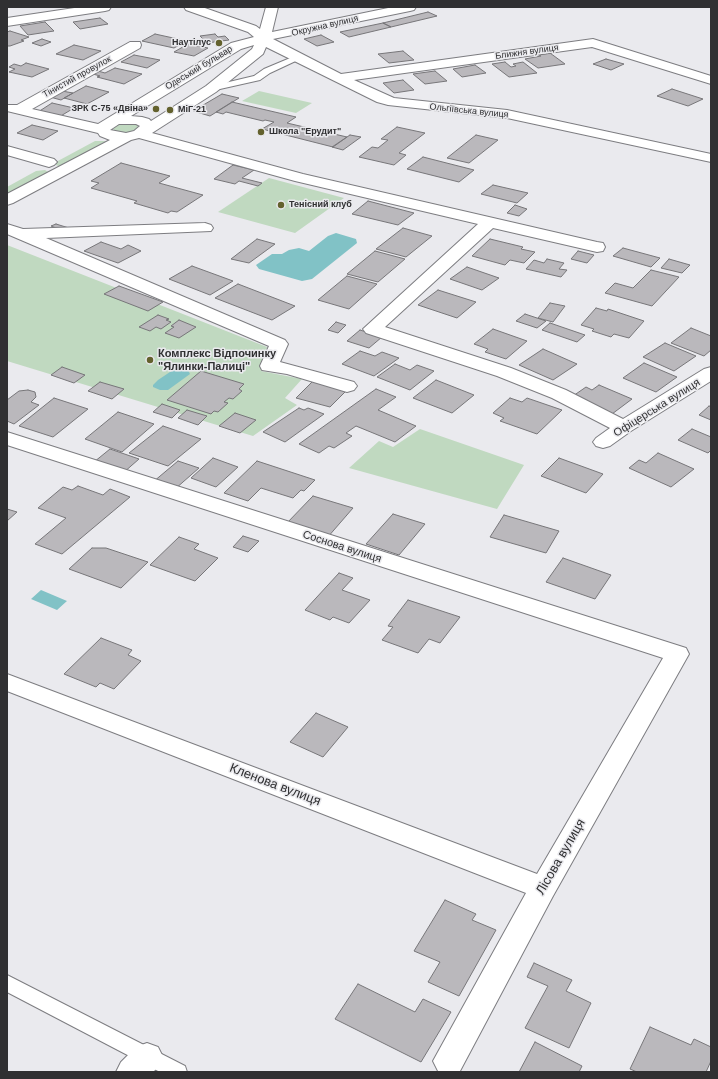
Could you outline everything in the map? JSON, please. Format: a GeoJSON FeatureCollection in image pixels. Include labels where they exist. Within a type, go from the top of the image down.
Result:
{"type":"FeatureCollection","features":[{"type":"Feature","properties":{"kind":"street"},"geometry":{"type":"LineString","coordinates":[[7,22],[105,7]]}},
{"type":"Feature","properties":{"kind":"street","name":"Ольгіївська вулиця"},"geometry":{"type":"LineString","coordinates":[[191,7],[252,29],[262,38],[298,58],[382,99],[393,102],[507,114],[711,158]]}},
{"type":"Feature","properties":{"kind":"street"},"geometry":{"type":"LineString","coordinates":[[262,38],[268,26],[272,7]]}},
{"type":"Feature","properties":{"kind":"street","name":"Окружна вулиця"},"geometry":{"type":"LineString","coordinates":[[262,38],[410,7]]}},
{"type":"Feature","properties":{"kind":"street","name":"Одеський бульвар"},"geometry":{"type":"LineString","coordinates":[[7,185],[49,162],[123,130],[211,89],[258,51],[262,38]]}},
{"type":"Feature","properties":{"kind":"street","name":"Одеський бульвар"},"geometry":{"type":"LineString","coordinates":[[7,200],[123,130],[236,46],[262,38]]}},
{"type":"Feature","properties":{"kind":"street","name":"Ближня вулиця"},"geometry":{"type":"LineString","coordinates":[[338,78],[593,43],[711,80]]}},
{"type":"Feature","properties":{"kind":"street","name":"Тінистий провулок"},"geometry":{"type":"LineString","coordinates":[[13,108],[134,45]]}},
{"type":"Feature","properties":{"kind":"street","name":"Тінистий провулок"},"geometry":{"type":"LineString","coordinates":[[13,108],[123,130],[300,178],[597,247]]}},
{"type":"Feature","properties":{"kind":"street"},"geometry":{"type":"LineString","coordinates":[[7,150],[49,162]]}},
{"type":"Feature","properties":{"kind":"street"},"geometry":{"type":"LineString","coordinates":[[490,222],[372,329],[511,375],[559,394],[624,426]]}},
{"type":"Feature","properties":{"kind":"street"},"geometry":{"type":"LineString","coordinates":[[14,231],[205,228]]}},
{"type":"Feature","properties":{"kind":"street"},"geometry":{"type":"LineString","coordinates":[[14,231],[279,344],[269,366],[289,369],[347,386]]}},
{"type":"Feature","properties":{"kind":"street","name":"Офіцерська вулиця"},"geometry":{"type":"LineString","coordinates":[[603,442],[624,426],[711,374]]}},
{"type":"Feature","properties":{"kind":"street","name":"Соснова вулиця"},"geometry":{"type":"LineString","coordinates":[[7,438],[677,654]]}},
{"type":"Feature","properties":{"kind":"street","name":"Лісова вулиця"},"geometry":{"type":"LineString","coordinates":[[449,1061],[543,888],[677,654]]}},
{"type":"Feature","properties":{"kind":"street","name":"Кленова вулиця"},"geometry":{"type":"LineString","coordinates":[[7,682],[543,888]]}},
{"type":"Feature","properties":{"kind":"lane"},"geometry":{"type":"LineString","coordinates":[[211,89],[257,78],[267,71],[298,58]]}},
{"type":"Feature","properties":{"kind":"lane"},"geometry":{"type":"LineString","coordinates":[[7,983],[140,1065],[178,1072]]}},
{"type":"Feature","properties":{"kind":"green space"},"geometry":{"type":"Polygon","coordinates":[[[259,91],[312,103],[296,113],[242,101],[259,91]]]}},
{"type":"Feature","properties":{"kind":"green space"},"geometry":{"type":"Polygon","coordinates":[[[119,123],[134,123],[139,128],[127,133],[114,131],[113,127],[119,123]]]}},
{"type":"Feature","properties":{"kind":"green space"},"geometry":{"type":"Polygon","coordinates":[[[95,141],[106,141],[61,167],[56,165],[56,162],[95,141]]]}},
{"type":"Feature","properties":{"kind":"green space"},"geometry":{"type":"Polygon","coordinates":[[[45,170],[50,173],[7,196],[7,187],[36,171],[45,170]]]}},
{"type":"Feature","properties":{"kind":"green space","name":"Тенісний клуб"},"geometry":{"type":"Polygon","coordinates":[[[269,178],[344,198],[295,233],[218,212],[269,178]]]}},
{"type":"Feature","properties":{"kind":"green space"},"geometry":{"type":"Polygon","coordinates":[[[7,245],[267,347],[261,371],[302,379],[285,398],[297,405],[253,436],[7,361],[7,245]]]}},
{"type":"Feature","properties":{"kind":"green space"},"geometry":{"type":"Polygon","coordinates":[[[420,429],[524,465],[497,509],[349,468],[379,441],[393,447],[420,429]]]}},
{"type":"Feature","properties":{"kind":"water"},"geometry":{"type":"Polygon","coordinates":[[[336,233],[356,239],[357,243],[312,279],[302,281],[259,269],[256,265],[272,254],[282,254],[289,250],[299,248],[309,251],[328,236],[336,233]]]}},
{"type":"Feature","properties":{"kind":"water"},"geometry":{"type":"Polygon","coordinates":[[[176,368],[184,368],[188,370],[190,374],[168,390],[160,390],[153,387],[158,380],[176,368]]]}},
{"type":"Feature","properties":{"kind":"water"},"geometry":{"type":"Polygon","coordinates":[[[41,590],[67,601],[57,610],[31,599],[41,590]]]}},
{"type":"Feature","properties":{"kind":"building"},"geometry":{"type":"Polygon","coordinates":[[[428,12],[437,16],[391,27],[383,23],[428,12]]]}},
{"type":"Feature","properties":{"kind":"building"},"geometry":{"type":"Polygon","coordinates":[[[100,18],[108,24],[80,29],[73,22],[100,18]]]}},
{"type":"Feature","properties":{"kind":"building"},"geometry":{"type":"Polygon","coordinates":[[[45,22],[54,31],[28,35],[20,26],[45,22]]]}},
{"type":"Feature","properties":{"kind":"building"},"geometry":{"type":"Polygon","coordinates":[[[383,23],[391,27],[349,37],[340,32],[383,23]]]}},
{"type":"Feature","properties":{"kind":"building"},"geometry":{"type":"Polygon","coordinates":[[[10,31],[29,37],[21,40],[24,41],[7,46],[7,32],[10,31]]]}},
{"type":"Feature","properties":{"kind":"building"},"geometry":{"type":"Polygon","coordinates":[[[155,34],[187,41],[174,48],[142,41],[155,34]]]}},
{"type":"Feature","properties":{"kind":"building"},"geometry":{"type":"Polygon","coordinates":[[[215,34],[218,37],[225,36],[229,40],[207,43],[200,36],[215,34]]]}},
{"type":"Feature","properties":{"kind":"building"},"geometry":{"type":"Polygon","coordinates":[[[321,35],[334,42],[317,46],[304,39],[321,35]]]}},
{"type":"Feature","properties":{"kind":"building"},"geometry":{"type":"Polygon","coordinates":[[[42,39],[51,42],[41,46],[32,43],[42,39]]]}},
{"type":"Feature","properties":{"kind":"building"},"geometry":{"type":"Polygon","coordinates":[[[188,44],[208,48],[194,56],[174,52],[188,44]]]}},
{"type":"Feature","properties":{"kind":"building"},"geometry":{"type":"Polygon","coordinates":[[[74,45],[101,51],[83,60],[56,54],[74,45]]]}},
{"type":"Feature","properties":{"kind":"building"},"geometry":{"type":"Polygon","coordinates":[[[403,51],[414,60],[389,63],[378,54],[403,51]]]}},
{"type":"Feature","properties":{"kind":"building"},"geometry":{"type":"Polygon","coordinates":[[[550,53],[565,64],[538,68],[525,59],[541,56],[539,55],[550,53]]]}},
{"type":"Feature","properties":{"kind":"building"},"geometry":{"type":"Polygon","coordinates":[[[134,55],[160,60],[147,68],[121,62],[134,55]]]}},
{"type":"Feature","properties":{"kind":"building"},"geometry":{"type":"Polygon","coordinates":[[[606,59],[624,64],[611,70],[593,64],[606,59]]]}},
{"type":"Feature","properties":{"kind":"building"},"geometry":{"type":"Polygon","coordinates":[[[505,62],[511,67],[516,66],[513,64],[523,62],[537,73],[509,77],[492,64],[505,62]]]}},
{"type":"Feature","properties":{"kind":"building"},"geometry":{"type":"Polygon","coordinates":[[[26,63],[49,69],[32,77],[9,72],[15,69],[9,67],[14,64],[21,66],[26,63]]]}},
{"type":"Feature","properties":{"kind":"building"},"geometry":{"type":"Polygon","coordinates":[[[475,65],[486,73],[462,77],[453,69],[475,65]]]}},
{"type":"Feature","properties":{"kind":"building"},"geometry":{"type":"Polygon","coordinates":[[[115,68],[142,74],[124,84],[97,77],[100,76],[93,74],[98,71],[105,73],[115,68]]]}},
{"type":"Feature","properties":{"kind":"building"},"geometry":{"type":"Polygon","coordinates":[[[435,71],[447,81],[425,84],[413,74],[435,71]]]}},
{"type":"Feature","properties":{"kind":"building"},"geometry":{"type":"Polygon","coordinates":[[[403,80],[414,90],[394,93],[383,83],[403,80]]]}},
{"type":"Feature","properties":{"kind":"building"},"geometry":{"type":"Polygon","coordinates":[[[86,86],[109,92],[87,104],[64,98],[86,86]]]}},
{"type":"Feature","properties":{"kind":"building"},"geometry":{"type":"Polygon","coordinates":[[[672,89],[703,99],[688,106],[657,96],[672,89]]]}},
{"type":"Feature","properties":{"kind":"building"},"geometry":{"type":"Polygon","coordinates":[[[62,91],[73,93],[61,100],[50,97],[62,91]]]}},
{"type":"Feature","properties":{"kind":"building"},"geometry":{"type":"Polygon","coordinates":[[[222,94],[239,98],[210,116],[193,111],[222,94]]]}},
{"type":"Feature","properties":{"kind":"building"},"geometry":{"type":"Polygon","coordinates":[[[232,102],[296,117],[287,123],[347,137],[333,147],[262,129],[274,122],[263,121],[226,112],[223,114],[216,112],[232,102]]]}},
{"type":"Feature","properties":{"kind":"building"},"geometry":{"type":"Polygon","coordinates":[[[52,103],[74,108],[59,117],[38,112],[52,103]]]}},
{"type":"Feature","properties":{"kind":"building"},"geometry":{"type":"Polygon","coordinates":[[[32,125],[58,131],[43,140],[17,133],[32,125]]]}},
{"type":"Feature","properties":{"kind":"building"},"geometry":{"type":"Polygon","coordinates":[[[397,127],[425,133],[399,153],[406,155],[394,165],[359,157],[372,147],[378,148],[388,140],[381,139],[397,127]]]}},
{"type":"Feature","properties":{"kind":"building"},"geometry":{"type":"Polygon","coordinates":[[[350,135],[361,137],[343,150],[332,147],[350,135]]]}},
{"type":"Feature","properties":{"kind":"building"},"geometry":{"type":"Polygon","coordinates":[[[476,135],[498,140],[469,163],[447,158],[476,135]]]}},
{"type":"Feature","properties":{"kind":"building"},"geometry":{"type":"Polygon","coordinates":[[[423,157],[474,170],[459,182],[407,169],[423,157]]]}},
{"type":"Feature","properties":{"kind":"building"},"geometry":{"type":"Polygon","coordinates":[[[121,163],[170,176],[159,183],[203,195],[177,212],[171,211],[168,213],[134,203],[137,201],[91,188],[99,183],[91,181],[121,163]]]}},
{"type":"Feature","properties":{"kind":"building"},"geometry":{"type":"Polygon","coordinates":[[[233,165],[254,170],[242,178],[262,183],[258,186],[239,181],[235,184],[214,179],[233,165]]]}},
{"type":"Feature","properties":{"kind":"building"},"geometry":{"type":"Polygon","coordinates":[[[493,185],[528,193],[517,203],[481,194],[493,185]]]}},
{"type":"Feature","properties":{"kind":"building"},"geometry":{"type":"Polygon","coordinates":[[[368,201],[414,213],[398,225],[352,214],[368,201]]]}},
{"type":"Feature","properties":{"kind":"building"},"geometry":{"type":"Polygon","coordinates":[[[515,205],[527,209],[519,216],[507,213],[515,205]]]}},
{"type":"Feature","properties":{"kind":"building"},"geometry":{"type":"Polygon","coordinates":[[[56,224],[69,228],[64,231],[51,226],[56,224]]]}},
{"type":"Feature","properties":{"kind":"building"},"geometry":{"type":"Polygon","coordinates":[[[403,228],[432,236],[406,257],[376,249],[403,228]]]}},
{"type":"Feature","properties":{"kind":"building"},"geometry":{"type":"Polygon","coordinates":[[[257,239],[275,244],[249,263],[231,259],[257,239]]]}},
{"type":"Feature","properties":{"kind":"building"},"geometry":{"type":"Polygon","coordinates":[[[490,239],[523,247],[521,249],[535,252],[524,263],[510,260],[505,265],[472,256],[490,239]]]}},
{"type":"Feature","properties":{"kind":"building"},"geometry":{"type":"Polygon","coordinates":[[[101,242],[121,249],[128,245],[141,251],[118,263],[84,251],[101,242]]]}},
{"type":"Feature","properties":{"kind":"building"},"geometry":{"type":"Polygon","coordinates":[[[623,248],[660,258],[651,267],[613,256],[623,248]]]}},
{"type":"Feature","properties":{"kind":"building"},"geometry":{"type":"Polygon","coordinates":[[[375,251],[405,259],[378,282],[347,274],[375,251]]]}},
{"type":"Feature","properties":{"kind":"building"},"geometry":{"type":"Polygon","coordinates":[[[578,251],[594,255],[587,263],[571,259],[578,251]]]}},
{"type":"Feature","properties":{"kind":"building"},"geometry":{"type":"Polygon","coordinates":[[[547,259],[564,263],[559,269],[567,270],[561,277],[526,269],[534,260],[544,263],[547,259]]]}},
{"type":"Feature","properties":{"kind":"building"},"geometry":{"type":"Polygon","coordinates":[[[669,259],[690,265],[682,273],[661,268],[669,259]]]}},
{"type":"Feature","properties":{"kind":"building"},"geometry":{"type":"Polygon","coordinates":[[[192,266],[233,281],[210,295],[169,279],[192,266]]]}},
{"type":"Feature","properties":{"kind":"building"},"geometry":{"type":"Polygon","coordinates":[[[467,267],[499,278],[482,290],[450,279],[467,267]]]}},
{"type":"Feature","properties":{"kind":"building"},"geometry":{"type":"Polygon","coordinates":[[[651,270],[679,277],[652,306],[605,293],[615,283],[633,288],[651,270]]]}},
{"type":"Feature","properties":{"kind":"building"},"geometry":{"type":"Polygon","coordinates":[[[347,276],[377,284],[349,309],[318,300],[347,276]]]}},
{"type":"Feature","properties":{"kind":"building"},"geometry":{"type":"Polygon","coordinates":[[[238,284],[295,306],[272,320],[215,298],[238,284]]]}},
{"type":"Feature","properties":{"kind":"building"},"geometry":{"type":"Polygon","coordinates":[[[119,286],[163,302],[148,311],[104,294],[119,286]]]}},
{"type":"Feature","properties":{"kind":"building"},"geometry":{"type":"Polygon","coordinates":[[[438,290],[476,302],[457,318],[418,305],[438,290]]]}},
{"type":"Feature","properties":{"kind":"building"},"geometry":{"type":"Polygon","coordinates":[[[550,303],[565,306],[553,322],[538,318],[550,303]]]}},
{"type":"Feature","properties":{"kind":"building"},"geometry":{"type":"Polygon","coordinates":[[[596,308],[607,311],[608,309],[644,321],[629,338],[614,334],[611,337],[592,331],[594,329],[581,325],[596,308]]]}},
{"type":"Feature","properties":{"kind":"building"},"geometry":{"type":"Polygon","coordinates":[[[525,314],[546,321],[537,328],[516,321],[525,314]]]}},
{"type":"Feature","properties":{"kind":"building"},"geometry":{"type":"Polygon","coordinates":[[[158,315],[169,319],[166,320],[171,322],[161,329],[156,327],[150,331],[139,327],[158,315]]]}},
{"type":"Feature","properties":{"kind":"building"},"geometry":{"type":"Polygon","coordinates":[[[179,320],[196,327],[179,338],[165,333],[174,327],[171,326],[179,320]]]}},
{"type":"Feature","properties":{"kind":"building"},"geometry":{"type":"Polygon","coordinates":[[[336,322],[346,325],[338,333],[328,330],[336,322]]]}},
{"type":"Feature","properties":{"kind":"building"},"geometry":{"type":"Polygon","coordinates":[[[550,323],[585,335],[577,342],[542,330],[550,323]]]}},
{"type":"Feature","properties":{"kind":"building"},"geometry":{"type":"Polygon","coordinates":[[[691,328],[711,336],[711,350],[704,356],[671,343],[691,328]]]}},
{"type":"Feature","properties":{"kind":"building"},"geometry":{"type":"Polygon","coordinates":[[[493,329],[527,341],[506,359],[485,352],[488,349],[474,344],[493,329]]]}},
{"type":"Feature","properties":{"kind":"building"},"geometry":{"type":"Polygon","coordinates":[[[360,330],[382,337],[369,348],[347,341],[360,330]]]}},
{"type":"Feature","properties":{"kind":"building"},"geometry":{"type":"Polygon","coordinates":[[[665,343],[696,356],[674,371],[643,357],[665,343]]]}},
{"type":"Feature","properties":{"kind":"building"},"geometry":{"type":"Polygon","coordinates":[[[543,349],[577,364],[553,380],[519,365],[543,349]]]}},
{"type":"Feature","properties":{"kind":"building"},"geometry":{"type":"Polygon","coordinates":[[[360,351],[375,356],[382,352],[399,358],[374,376],[342,364],[360,351]]]}},
{"type":"Feature","properties":{"kind":"building"},"geometry":{"type":"Polygon","coordinates":[[[644,363],[677,377],[656,392],[623,378],[644,363]]]}},
{"type":"Feature","properties":{"kind":"building"},"geometry":{"type":"Polygon","coordinates":[[[395,364],[410,370],[417,365],[434,371],[410,390],[377,377],[395,364]]]}},
{"type":"Feature","properties":{"kind":"building"},"geometry":{"type":"Polygon","coordinates":[[[62,367],[85,375],[74,383],[51,375],[62,367]]]}},
{"type":"Feature","properties":{"kind":"building"},"geometry":{"type":"Polygon","coordinates":[[[201,371],[244,384],[239,389],[242,391],[233,399],[229,398],[224,402],[228,403],[218,412],[214,411],[211,414],[167,400],[201,371]]]}},
{"type":"Feature","properties":{"kind":"building"},"geometry":{"type":"Polygon","coordinates":[[[436,380],[474,395],[452,413],[413,398],[436,380]]]}},
{"type":"Feature","properties":{"kind":"building"},"geometry":{"type":"Polygon","coordinates":[[[313,381],[347,390],[330,407],[296,398],[313,381]]]}},
{"type":"Feature","properties":{"kind":"building"},"geometry":{"type":"Polygon","coordinates":[[[100,382],[124,389],[112,399],[88,391],[100,382]]]}},
{"type":"Feature","properties":{"kind":"building"},"geometry":{"type":"Polygon","coordinates":[[[599,385],[632,399],[612,414],[573,396],[586,387],[592,390],[599,385]]]}},
{"type":"Feature","properties":{"kind":"building"},"geometry":{"type":"Polygon","coordinates":[[[376,389],[396,397],[378,410],[416,426],[395,442],[356,426],[346,433],[352,436],[334,448],[329,446],[319,453],[299,444],[376,389]]]}},
{"type":"Feature","properties":{"kind":"building"},"geometry":{"type":"Polygon","coordinates":[[[28,390],[35,392],[36,397],[31,402],[39,405],[14,424],[7,421],[7,400],[19,391],[28,390]]]}},
{"type":"Feature","properties":{"kind":"building"},"geometry":{"type":"Polygon","coordinates":[[[54,398],[88,409],[53,437],[19,426],[54,398]]]}},
{"type":"Feature","properties":{"kind":"building"},"geometry":{"type":"Polygon","coordinates":[[[510,398],[522,402],[527,398],[562,410],[537,434],[500,421],[504,418],[493,413],[510,398]]]}},
{"type":"Feature","properties":{"kind":"building"},"geometry":{"type":"Polygon","coordinates":[[[162,404],[180,410],[172,418],[153,412],[162,404]]]}},
{"type":"Feature","properties":{"kind":"building"},"geometry":{"type":"Polygon","coordinates":[[[709,406],[711,407],[711,420],[699,415],[709,406]]]}},
{"type":"Feature","properties":{"kind":"building"},"geometry":{"type":"Polygon","coordinates":[[[299,408],[304,410],[308,408],[324,414],[285,442],[263,432],[299,408]]]}},
{"type":"Feature","properties":{"kind":"building"},"geometry":{"type":"Polygon","coordinates":[[[187,410],[207,416],[198,425],[178,418],[187,410]]]}},
{"type":"Feature","properties":{"kind":"building"},"geometry":{"type":"Polygon","coordinates":[[[118,412],[154,424],[122,452],[85,439],[118,412]]]}},
{"type":"Feature","properties":{"kind":"building"},"geometry":{"type":"Polygon","coordinates":[[[235,413],[256,420],[240,433],[219,426],[235,413]]]}},
{"type":"Feature","properties":{"kind":"building"},"geometry":{"type":"Polygon","coordinates":[[[163,426],[201,439],[168,466],[129,453],[163,426]]]}},
{"type":"Feature","properties":{"kind":"building"},"geometry":{"type":"Polygon","coordinates":[[[692,429],[711,437],[711,450],[708,453],[678,440],[692,429]]]}},
{"type":"Feature","properties":{"kind":"building"},"geometry":{"type":"Polygon","coordinates":[[[110,449],[139,459],[123,473],[94,462],[110,449]]]}},
{"type":"Feature","properties":{"kind":"building"},"geometry":{"type":"Polygon","coordinates":[[[658,453],[694,469],[671,487],[629,468],[639,460],[646,463],[658,453]]]}},
{"type":"Feature","properties":{"kind":"building"},"geometry":{"type":"Polygon","coordinates":[[[213,458],[238,467],[216,487],[191,478],[213,458]]]}},
{"type":"Feature","properties":{"kind":"building"},"geometry":{"type":"Polygon","coordinates":[[[559,458],[603,474],[586,493],[541,476],[559,458]]]}},
{"type":"Feature","properties":{"kind":"building"},"geometry":{"type":"Polygon","coordinates":[[[178,461],[199,468],[175,489],[153,482],[178,461]]]}},
{"type":"Feature","properties":{"kind":"building"},"geometry":{"type":"Polygon","coordinates":[[[257,461],[315,480],[304,491],[301,490],[293,498],[261,488],[248,501],[224,493],[257,461]]]}},
{"type":"Feature","properties":{"kind":"building"},"geometry":{"type":"Polygon","coordinates":[[[78,486],[103,495],[110,489],[130,497],[62,554],[35,544],[66,518],[38,508],[63,487],[72,490],[78,486]]]}},
{"type":"Feature","properties":{"kind":"building"},"geometry":{"type":"Polygon","coordinates":[[[313,496],[353,508],[327,538],[286,524],[313,496]]]}},
{"type":"Feature","properties":{"kind":"building"},"geometry":{"type":"Polygon","coordinates":[[[7,509],[17,512],[7,521],[7,509]]]}},
{"type":"Feature","properties":{"kind":"building"},"geometry":{"type":"Polygon","coordinates":[[[393,514],[425,524],[399,555],[366,544],[393,514]]]}},
{"type":"Feature","properties":{"kind":"building"},"geometry":{"type":"Polygon","coordinates":[[[504,515],[559,531],[546,553],[490,537],[504,515]]]}},
{"type":"Feature","properties":{"kind":"building"},"geometry":{"type":"Polygon","coordinates":[[[243,536],[259,541],[248,552],[233,547],[243,536]]]}},
{"type":"Feature","properties":{"kind":"building"},"geometry":{"type":"Polygon","coordinates":[[[179,537],[199,544],[194,549],[218,558],[195,581],[150,565],[179,537]]]}},
{"type":"Feature","properties":{"kind":"building"},"geometry":{"type":"Polygon","coordinates":[[[92,548],[106,548],[148,562],[121,588],[69,569],[92,548]]]}},
{"type":"Feature","properties":{"kind":"building"},"geometry":{"type":"Polygon","coordinates":[[[563,558],[611,575],[595,599],[546,582],[563,558]]]}},
{"type":"Feature","properties":{"kind":"building"},"geometry":{"type":"Polygon","coordinates":[[[339,573],[353,578],[342,590],[370,600],[349,623],[333,617],[330,620],[305,610],[339,573]]]}},
{"type":"Feature","properties":{"kind":"building"},"geometry":{"type":"Polygon","coordinates":[[[408,600],[460,617],[440,643],[429,639],[418,653],[382,640],[393,627],[388,626],[408,600]]]}},
{"type":"Feature","properties":{"kind":"building"},"geometry":{"type":"Polygon","coordinates":[[[101,638],[132,650],[128,655],[141,661],[114,689],[100,683],[96,687],[64,674],[101,638]]]}},
{"type":"Feature","properties":{"kind":"building"},"geometry":{"type":"Polygon","coordinates":[[[316,713],[348,727],[323,757],[290,742],[316,713]]]}},
{"type":"Feature","properties":{"kind":"building"},"geometry":{"type":"Polygon","coordinates":[[[445,900],[476,914],[472,920],[496,930],[459,996],[428,982],[440,962],[414,951],[445,900]]]}},
{"type":"Feature","properties":{"kind":"building"},"geometry":{"type":"Polygon","coordinates":[[[534,963],[572,980],[566,991],[591,1003],[569,1048],[525,1028],[548,986],[527,977],[534,963]]]}},
{"type":"Feature","properties":{"kind":"building"},"geometry":{"type":"Polygon","coordinates":[[[358,984],[415,1012],[423,999],[451,1012],[421,1062],[335,1019],[358,984]]]}},
{"type":"Feature","properties":{"kind":"building"},"geometry":{"type":"Polygon","coordinates":[[[650,1027],[691,1045],[694,1039],[711,1047],[711,1061],[706,1072],[637,1072],[630,1069],[650,1027]]]}},
{"type":"Feature","properties":{"kind":"building"},"geometry":{"type":"Polygon","coordinates":[[[535,1042],[582,1066],[579,1072],[519,1072],[535,1042]]]}},
{"type":"Feature","properties":{"kind":"place","name":"Наутілус"},"geometry":{"type":"Point","coordinates":[219,43]}},
{"type":"Feature","properties":{"kind":"place","name":"ЗРК С-75 «Двіна»"},"geometry":{"type":"Point","coordinates":[156,109]}},
{"type":"Feature","properties":{"kind":"place","name":"МіГ-21"},"geometry":{"type":"Point","coordinates":[170,110]}},
{"type":"Feature","properties":{"kind":"place","name":"Школа \"Ерудит\""},"geometry":{"type":"Point","coordinates":[261,132]}},
{"type":"Feature","properties":{"kind":"place","name":"Тенісний клуб"},"geometry":{"type":"Point","coordinates":[281,205]}},
{"type":"Feature","properties":{"kind":"place","name":"Комплекс Відпочинку \"Ялинки-Палиці\""},"geometry":{"type":"Point","coordinates":[150,360]}}]}
